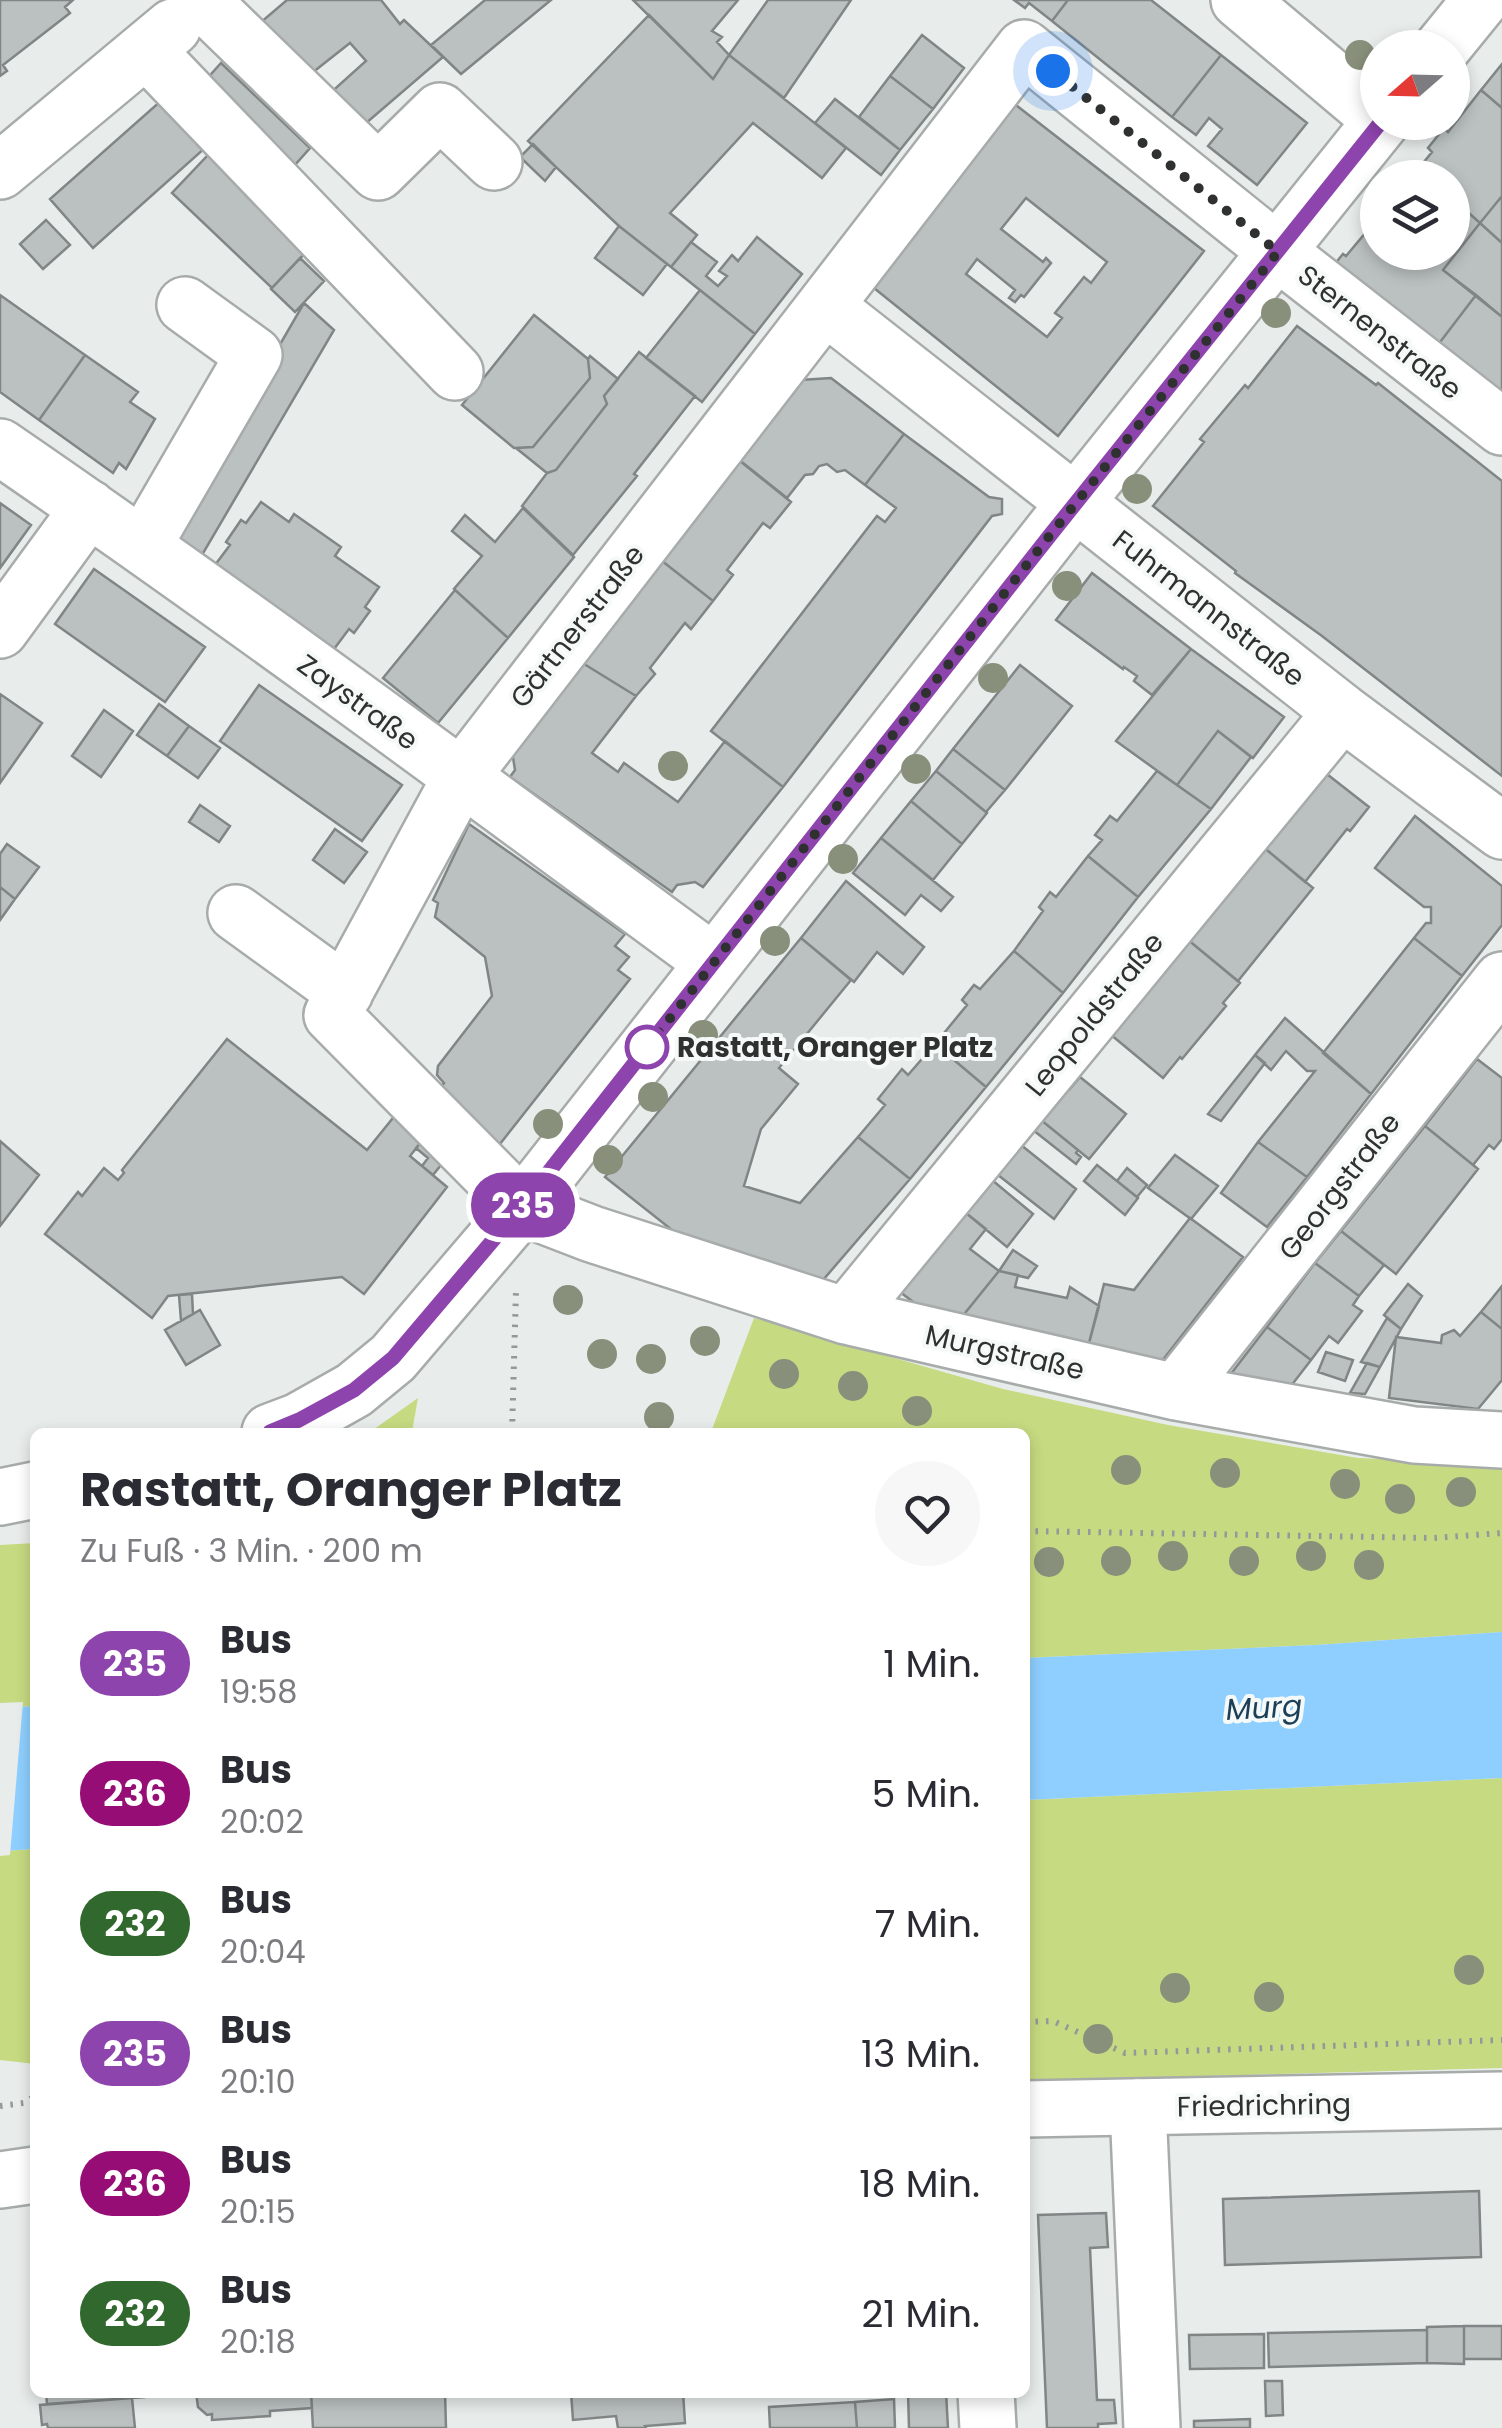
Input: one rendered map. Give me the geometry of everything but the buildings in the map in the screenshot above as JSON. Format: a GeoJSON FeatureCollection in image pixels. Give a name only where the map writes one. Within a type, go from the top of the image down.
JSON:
{"type":"FeatureCollection","features":[{"type":"Feature","properties":{"kind":"street"},"geometry":{"type":"LineString","coordinates":[[1239,0],[1360,104]]}},
{"type":"Feature","properties":{"kind":"street"},"geometry":{"type":"LineString","coordinates":[[1457,30],[1482,0]]}},
{"type":"Feature","properties":{"kind":"street"},"geometry":{"type":"LineString","coordinates":[[0,171],[205,1],[378,172],[440,111],[494,162]]}},
{"type":"Feature","properties":{"kind":"street","name":"Sternenstraße"},"geometry":{"type":"LineString","coordinates":[[1024,48],[1278,252],[1419,389],[1502,427]]}},
{"type":"Feature","properties":{"kind":"street","name":"Gärtnerstraße"},"geometry":{"type":"LineString","coordinates":[[345,992],[461,776],[1024,48]]}},
{"type":"Feature","properties":{"kind":"street"},"geometry":{"type":"LineString","coordinates":[[146,50],[455,372]]}},
{"type":"Feature","properties":{"kind":"street"},"geometry":{"type":"LineString","coordinates":[[280,1428],[354,1390],[393,1358],[522,1206],[1364,140]]}},
{"type":"Feature","properties":{"kind":"street"},"geometry":{"type":"LineString","coordinates":[[143,546],[254,354],[185,305]]}},
{"type":"Feature","properties":{"kind":"street","name":"Fuhrmannstraße"},"geometry":{"type":"LineString","coordinates":[[825,306],[1076,504],[1308,655],[1342,712],[1502,832]]}},
{"type":"Feature","properties":{"kind":"street","name":"Zaystraße"},"geometry":{"type":"LineString","coordinates":[[0,447],[143,546],[713,962]]}},
{"type":"Feature","properties":{"kind":"street"},"geometry":{"type":"LineString","coordinates":[[0,630],[89,508]]}},
{"type":"Feature","properties":{"kind":"street","name":"Leopoldstraße"},"geometry":{"type":"LineString","coordinates":[[846,1316],[1342,712]]}},
{"type":"Feature","properties":{"kind":"street"},"geometry":{"type":"LineString","coordinates":[[236,912],[345,992],[332,1015],[522,1206]]}},
{"type":"Feature","properties":{"kind":"street","name":"Georgstraße"},"geometry":{"type":"LineString","coordinates":[[1176,1392],[1502,980]]}},
{"type":"Feature","properties":{"kind":"street","name":"Murgstraße"},"geometry":{"type":"LineString","coordinates":[[522,1206],[592,1234],[846,1316],[1176,1392],[1414,1436],[1500,1438]]}},
{"type":"Feature","properties":{"kind":"street"},"geometry":{"type":"LineString","coordinates":[[0,1497],[30,1491]]}},
{"type":"Feature","properties":{"kind":"street","name":"Friedrichring"},"geometry":{"type":"LineString","coordinates":[[1030,2109],[1502,2100]]}},
{"type":"Feature","properties":{"kind":"street"},"geometry":{"type":"LineString","coordinates":[[1138,2107],[1152,2428]]}},
{"type":"Feature","properties":{"kind":"street"},"geometry":{"type":"LineString","coordinates":[[0,2180],[30,2177]]}},
{"type":"Feature","properties":{"kind":"street"},"geometry":{"type":"LineString","coordinates":[[986,2398],[988,2428]]}},
{"type":"Feature","properties":{"kind":"path"},"geometry":{"type":"LineString","coordinates":[[512,1428],[516,1279]]}},
{"type":"Feature","properties":{"kind":"path"},"geometry":{"type":"LineString","coordinates":[[1030,1531],[1433,1538],[1502,1533]]}},
{"type":"Feature","properties":{"kind":"path"},"geometry":{"type":"LineString","coordinates":[[1030,2022],[1053,2021],[1125,2052],[1502,2040]]}},
{"type":"Feature","properties":{"kind":"path"},"geometry":{"type":"LineString","coordinates":[[0,2106],[30,2099]]}},
{"type":"Feature","properties":{"kind":"green space"},"geometry":{"type":"Polygon","coordinates":[[[754,1318],[1003,1389],[1168,1425],[1358,1458],[1502,1462],[1502,1632],[1030,1658],[1030,1428],[713,1428],[754,1318]]]}},
{"type":"Feature","properties":{"kind":"green space"},"geometry":{"type":"Polygon","coordinates":[[[418,1398],[413,1428],[376,1428],[418,1398]]]}},
{"type":"Feature","properties":{"kind":"green space"},"geometry":{"type":"Polygon","coordinates":[[[30,1543],[30,1706],[0,1708],[0,1545],[30,1543]]]}},
{"type":"Feature","properties":{"kind":"green space"},"geometry":{"type":"Polygon","coordinates":[[[1502,1778],[1502,2068],[1030,2081],[1030,1800],[1502,1778]]]}},
{"type":"Feature","properties":{"kind":"green space"},"geometry":{"type":"Polygon","coordinates":[[[30,1849],[30,2063],[0,2060],[0,1851],[30,1849]]]}},
{"type":"Feature","properties":{"kind":"water","name":"Murg"},"geometry":{"type":"Polygon","coordinates":[[[1502,1632],[1502,1778],[1030,1800],[1030,1658],[1502,1632]]]}},
{"type":"Feature","properties":{"kind":"water"},"geometry":{"type":"Polygon","coordinates":[[[30,1706],[30,1849],[0,1851],[0,1708],[30,1706]]]}},
{"type":"Feature","properties":{"kind":"pier"},"geometry":{"type":"Polygon","coordinates":[[[23,1702],[10,1855],[0,1856],[0,1703],[23,1702]]]}},
{"type":"Feature","properties":{"kind":"bus line","name":"235"},"geometry":{"type":"LineString","coordinates":[[280,1428],[354,1390],[393,1358],[522,1206],[1367,140]]}},
{"type":"Feature","properties":{"kind":"place","name":"Rastatt, Oranger Platz"},"geometry":{"type":"Point","coordinates":[647,1047]}},
{"type":"Feature","properties":{"kind":"route"},"geometry":{"type":"LineString","coordinates":[[647,1047],[642,1054],[1278,252],[1053,71]]}}]}
